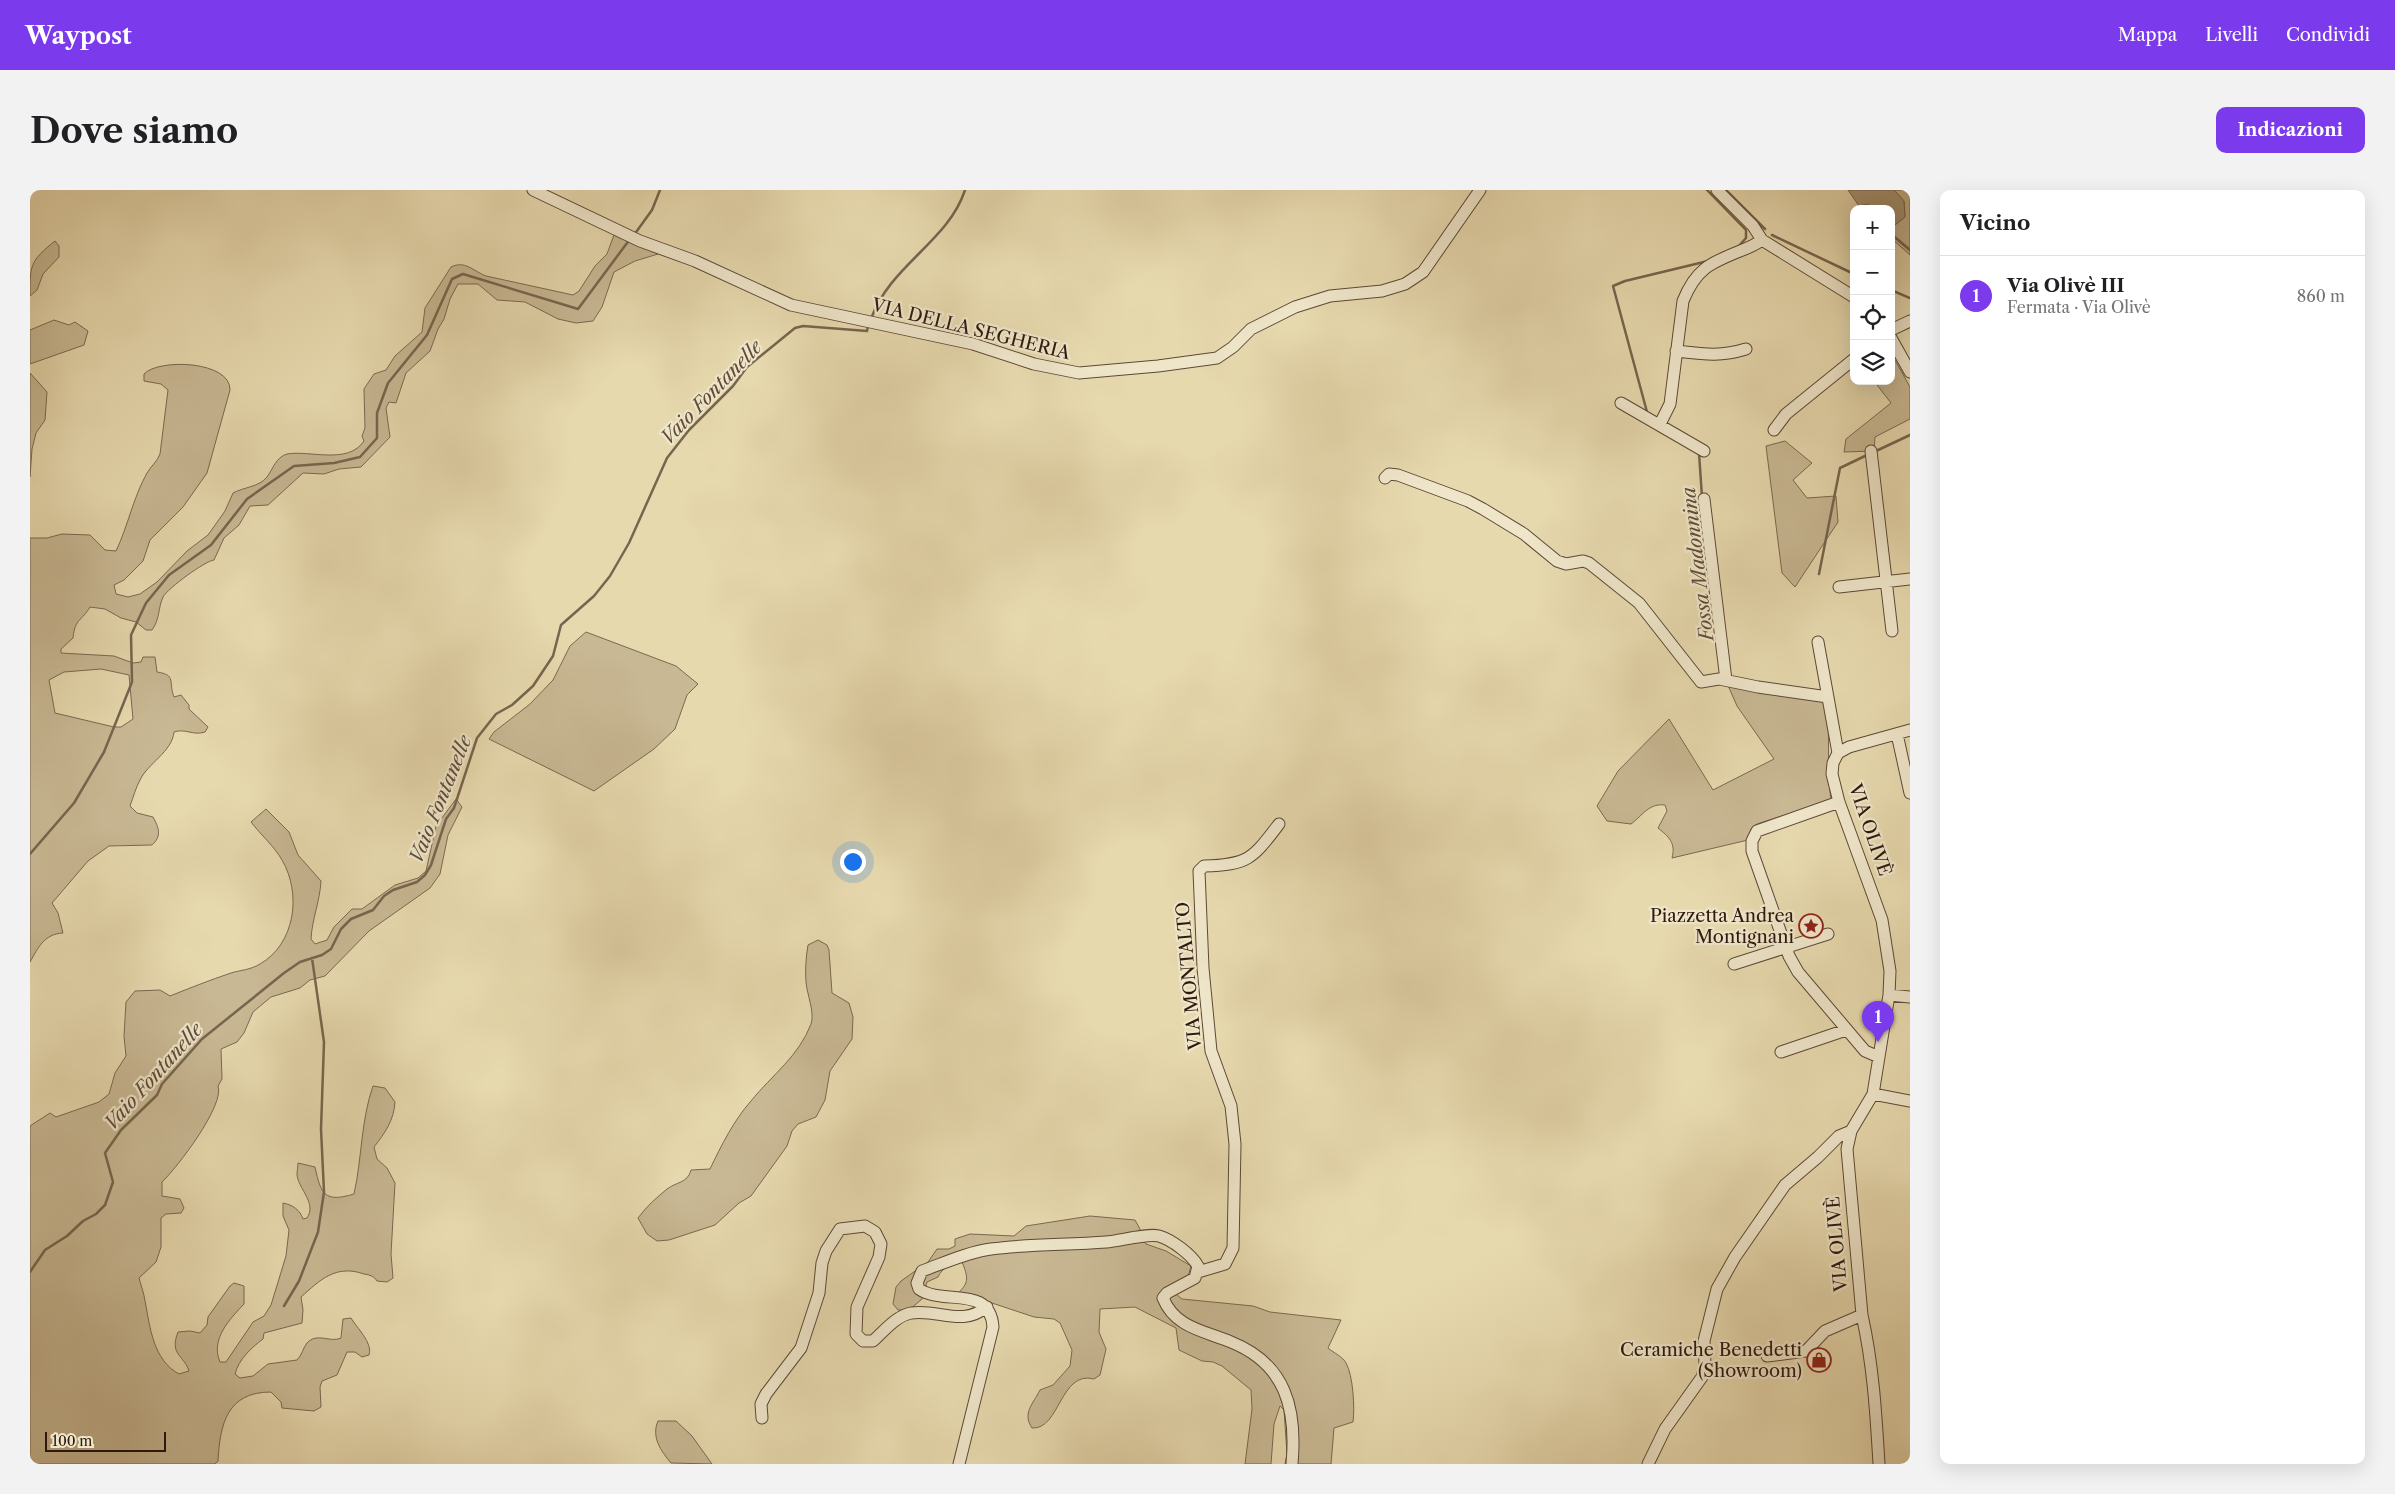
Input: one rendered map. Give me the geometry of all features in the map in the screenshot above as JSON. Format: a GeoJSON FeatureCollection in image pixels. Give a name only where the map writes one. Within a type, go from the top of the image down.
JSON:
{"type":"FeatureCollection","features":[{"type":"Feature","properties":{"kind":"street","name":"VIA DELLA SEGHERIA"},"geometry":{"type":"LineString","coordinates":[[533,190],[640,241],[695,261],[791,305],[973,344],[1034,364],[1079,373],[1158,366],[1217,358],[1233,347],[1251,329],[1294,307],[1330,296],[1382,291],[1405,284],[1423,272],[1480,190]]}},
{"type":"Feature","properties":{"kind":"street"},"geometry":{"type":"LineString","coordinates":[[1718,190],[1753,226],[1762,240],[1851,295]]}},
{"type":"Feature","properties":{"kind":"street"},"geometry":{"type":"LineString","coordinates":[[1660,424],[1670,404],[1683,301],[1689,288],[1699,273],[1713,261],[1757,244],[1762,240]]}},
{"type":"Feature","properties":{"kind":"street"},"geometry":{"type":"LineString","coordinates":[[1895,328],[1910,321]]}},
{"type":"Feature","properties":{"kind":"street"},"geometry":{"type":"LineString","coordinates":[[1892,340],[1910,372]]}},
{"type":"Feature","properties":{"kind":"street"},"geometry":{"type":"LineString","coordinates":[[1676,350],[1715,356],[1728,355],[1746,349]]}},
{"type":"Feature","properties":{"kind":"street"},"geometry":{"type":"LineString","coordinates":[[1774,430],[1786,414],[1850,362]]}},
{"type":"Feature","properties":{"kind":"street"},"geometry":{"type":"LineString","coordinates":[[1621,403],[1704,451]]}},
{"type":"Feature","properties":{"kind":"street"},"geometry":{"type":"LineString","coordinates":[[1871,451],[1892,632]]}},
{"type":"Feature","properties":{"kind":"street"},"geometry":{"type":"LineString","coordinates":[[1385,478],[1389,474],[1398,475],[1468,501],[1524,534],[1557,561],[1566,564],[1583,561],[1589,563],[1639,603],[1702,682],[1726,680],[1758,687],[1828,696]]}},
{"type":"Feature","properties":{"kind":"street"},"geometry":{"type":"LineString","coordinates":[[1704,499],[1726,680]]}},
{"type":"Feature","properties":{"kind":"street"},"geometry":{"type":"LineString","coordinates":[[1839,587],[1910,579]]}},
{"type":"Feature","properties":{"kind":"street"},"geometry":{"type":"LineString","coordinates":[[1818,642],[1838,753],[1849,747],[1910,730]]}},
{"type":"Feature","properties":{"kind":"street"},"geometry":{"type":"LineString","coordinates":[[1897,734],[1910,792]]}},
{"type":"Feature","properties":{"kind":"street","name":"VIA OLIVÈ"},"geometry":{"type":"LineString","coordinates":[[1838,753],[1832,774],[1839,802],[1882,920],[1890,971],[1889,996],[1873,1094],[1851,1131],[1847,1149],[1862,1314],[1868,1340],[1876,1398],[1879,1464]]}},
{"type":"Feature","properties":{"kind":"street"},"geometry":{"type":"LineString","coordinates":[[1839,802],[1757,831],[1752,841],[1752,851],[1784,947],[1798,972],[1865,1051],[1879,1057]]}},
{"type":"Feature","properties":{"kind":"street","name":"VIA MONTALTO"},"geometry":{"type":"LineString","coordinates":[[1279,824],[1259,851],[1244,862],[1225,866],[1204,866],[1199,871],[1203,968],[1211,1051],[1231,1106],[1236,1179],[1233,1248],[1225,1264],[1198,1272],[1194,1278],[1167,1293],[1163,1298],[1167,1309],[1180,1321],[1198,1332],[1231,1342],[1257,1356],[1270,1366],[1282,1382],[1288,1401],[1294,1447],[1292,1464]]}},
{"type":"Feature","properties":{"kind":"street"},"geometry":{"type":"LineString","coordinates":[[1734,964],[1828,934]]}},
{"type":"Feature","properties":{"kind":"street"},"geometry":{"type":"LineString","coordinates":[[1889,996],[1910,997]]}},
{"type":"Feature","properties":{"kind":"street"},"geometry":{"type":"LineString","coordinates":[[1781,1052],[1846,1030]]}},
{"type":"Feature","properties":{"kind":"street"},"geometry":{"type":"LineString","coordinates":[[1873,1094],[1910,1101]]}},
{"type":"Feature","properties":{"kind":"street"},"geometry":{"type":"LineString","coordinates":[[1648,1464],[1665,1429],[1702,1377],[1705,1365],[1704,1341],[1717,1289],[1735,1257],[1785,1184],[1818,1157],[1839,1136],[1851,1131]]}},
{"type":"Feature","properties":{"kind":"street"},"geometry":{"type":"LineString","coordinates":[[762,1418],[762,1404],[766,1394],[801,1348],[819,1293],[822,1263],[826,1251],[840,1230],[865,1226],[875,1232],[881,1244],[879,1257],[857,1307],[856,1334],[863,1340],[873,1341],[894,1321],[910,1313],[964,1318],[976,1316],[987,1308]]}},
{"type":"Feature","properties":{"kind":"street"},"geometry":{"type":"LineString","coordinates":[[960,1464],[993,1327],[992,1315],[987,1308],[978,1302],[965,1298],[926,1294],[919,1289],[917,1283],[922,1271],[989,1249],[1054,1243],[1104,1243],[1149,1235],[1159,1236],[1193,1259],[1198,1266],[1198,1272]]}},
{"type":"Feature","properties":{"kind":"street","name":"VIA OLIVÈ"},"geometry":{"type":"LineString","coordinates":[[1767,1356],[1806,1351],[1824,1331],[1862,1314]]}},
{"type":"Feature","properties":{"kind":"shaded area"},"geometry":{"type":"Polygon","coordinates":[[[1848,190],[1894,190],[1904,201],[1905,217],[1895,225],[1895,205],[1858,205],[1848,190]]]}},
{"type":"Feature","properties":{"kind":"shaded area"},"geometry":{"type":"Polygon","coordinates":[[[1894,190],[1910,190],[1910,255],[1895,242],[1895,225],[1905,217],[1904,201],[1894,190]]]}},
{"type":"Feature","properties":{"kind":"shaded area"},"geometry":{"type":"Polygon","coordinates":[[[614,235],[658,254],[635,261],[614,272],[602,307],[593,321],[576,323],[558,319],[525,302],[497,300],[478,284],[458,284],[450,299],[444,319],[430,351],[406,373],[396,403],[389,402],[386,408],[390,437],[361,467],[339,469],[324,474],[303,473],[268,505],[250,506],[239,525],[224,538],[214,560],[195,570],[166,593],[152,630],[146,630],[136,622],[121,618],[105,609],[90,607],[77,623],[73,638],[61,649],[61,653],[114,656],[133,663],[141,662],[143,657],[155,657],[157,672],[170,677],[174,697],[181,695],[189,705],[189,709],[208,727],[205,732],[201,733],[174,732],[169,746],[148,768],[139,783],[130,806],[137,813],[153,817],[158,832],[155,842],[152,845],[109,846],[88,861],[52,903],[58,913],[63,933],[46,939],[30,962],[30,538],[47,538],[62,534],[90,535],[105,550],[116,551],[142,483],[160,454],[168,390],[161,384],[144,381],[144,374],[152,369],[164,366],[178,364],[193,365],[219,373],[227,380],[230,390],[207,473],[183,507],[150,540],[143,561],[124,580],[114,585],[116,594],[128,597],[140,594],[157,582],[187,551],[208,535],[225,511],[233,493],[256,485],[264,480],[277,460],[283,456],[296,453],[339,455],[357,448],[364,441],[362,436],[365,428],[364,389],[374,374],[386,370],[395,356],[422,332],[425,308],[451,267],[465,265],[486,276],[573,295],[579,291],[595,266],[607,254],[614,235]],[[101,669],[64,672],[49,680],[55,713],[121,727],[133,719],[129,675],[101,669]]]}},
{"type":"Feature","properties":{"kind":"shaded area"},"geometry":{"type":"Polygon","coordinates":[[[55,241],[59,246],[59,257],[43,274],[37,290],[30,296],[30,277],[33,264],[55,241]]]}},
{"type":"Feature","properties":{"kind":"shaded area"},"geometry":{"type":"Polygon","coordinates":[[[54,320],[69,325],[75,322],[88,331],[84,345],[30,364],[30,330],[54,320]]]}},
{"type":"Feature","properties":{"kind":"shaded area"},"geometry":{"type":"Polygon","coordinates":[[[1895,360],[1910,387],[1910,419],[1875,437],[1874,451],[1844,452],[1846,439],[1891,403],[1877,385],[1895,385],[1895,360]]]}},
{"type":"Feature","properties":{"kind":"shaded area"},"geometry":{"type":"Polygon","coordinates":[[[30,373],[47,392],[45,420],[36,433],[32,449],[30,477],[30,373]]]}},
{"type":"Feature","properties":{"kind":"shaded area"},"geometry":{"type":"Polygon","coordinates":[[[1785,441],[1812,463],[1793,480],[1807,498],[1836,496],[1838,522],[1795,587],[1782,573],[1766,446],[1785,441]]]}},
{"type":"Feature","properties":{"kind":"shaded area"},"geometry":{"type":"Polygon","coordinates":[[[586,632],[676,666],[698,684],[687,695],[675,729],[654,749],[594,791],[489,739],[494,732],[530,704],[553,680],[570,646],[586,632]]]}},
{"type":"Feature","properties":{"kind":"shaded area"},"geometry":{"type":"Polygon","coordinates":[[[1727,683],[1826,698],[1831,800],[1757,824],[1751,829],[1748,840],[1672,858],[1673,848],[1671,841],[1658,828],[1667,811],[1665,805],[1655,806],[1646,810],[1631,824],[1607,821],[1597,806],[1618,771],[1669,719],[1713,790],[1774,759],[1737,706],[1727,683]]]}},
{"type":"Feature","properties":{"kind":"shaded area"},"geometry":{"type":"Polygon","coordinates":[[[456,799],[462,807],[448,835],[440,874],[430,888],[369,931],[325,976],[310,980],[300,988],[271,997],[253,1012],[244,1033],[237,1042],[221,1049],[222,1079],[218,1086],[218,1095],[214,1107],[198,1136],[178,1164],[162,1182],[162,1196],[180,1199],[184,1208],[181,1213],[166,1214],[161,1218],[161,1247],[156,1262],[139,1278],[158,1352],[170,1368],[179,1374],[189,1371],[176,1350],[178,1332],[190,1331],[200,1333],[207,1325],[208,1317],[230,1286],[234,1283],[244,1286],[244,1304],[223,1330],[218,1345],[220,1362],[226,1362],[253,1322],[264,1316],[271,1305],[286,1256],[289,1230],[283,1216],[283,1203],[296,1208],[303,1219],[307,1218],[310,1212],[309,1202],[298,1181],[298,1163],[315,1167],[322,1190],[330,1197],[344,1197],[354,1194],[369,1099],[373,1086],[385,1088],[395,1102],[393,1115],[382,1137],[374,1147],[377,1159],[387,1168],[395,1183],[391,1254],[393,1278],[387,1282],[377,1281],[370,1275],[354,1271],[337,1272],[329,1275],[301,1297],[302,1323],[264,1333],[263,1339],[242,1359],[235,1374],[240,1378],[253,1376],[268,1364],[297,1360],[307,1343],[315,1338],[341,1338],[343,1319],[351,1318],[367,1341],[370,1350],[369,1355],[362,1357],[355,1352],[347,1352],[337,1375],[322,1381],[320,1387],[321,1407],[314,1411],[282,1408],[281,1402],[271,1392],[256,1393],[235,1404],[224,1423],[218,1461],[215,1464],[30,1464],[30,1126],[50,1113],[56,1117],[99,1102],[109,1094],[115,1073],[126,1056],[124,1036],[126,1002],[135,991],[160,990],[170,996],[256,966],[272,955],[281,944],[288,931],[292,917],[292,888],[282,860],[251,822],[266,809],[289,832],[298,855],[321,881],[311,939],[315,944],[327,940],[334,927],[352,909],[362,909],[395,885],[418,878],[426,871],[436,826],[456,799]]]}},
{"type":"Feature","properties":{"kind":"shaded area"},"geometry":{"type":"Polygon","coordinates":[[[818,940],[827,945],[829,950],[832,993],[849,1003],[853,1017],[852,1039],[830,1071],[825,1100],[816,1117],[798,1124],[792,1131],[787,1146],[751,1196],[739,1203],[715,1225],[669,1240],[657,1241],[647,1234],[638,1218],[667,1189],[687,1177],[691,1170],[710,1169],[723,1142],[739,1116],[792,1056],[806,1035],[812,1019],[806,982],[808,945],[818,940]]]}},
{"type":"Feature","properties":{"kind":"shaded area"},"geometry":{"type":"Polygon","coordinates":[[[1090,1216],[1135,1220],[1140,1229],[1140,1236],[1146,1244],[1166,1251],[1191,1266],[1187,1281],[1170,1289],[1182,1299],[1253,1306],[1270,1312],[1341,1320],[1328,1348],[1343,1359],[1348,1368],[1354,1400],[1354,1416],[1353,1422],[1334,1428],[1331,1464],[1285,1464],[1287,1454],[1284,1410],[1280,1406],[1274,1424],[1271,1464],[1245,1464],[1252,1409],[1251,1390],[1222,1366],[1213,1362],[1202,1361],[1179,1350],[1176,1328],[1135,1307],[1100,1309],[1099,1332],[1106,1349],[1100,1375],[1094,1379],[1083,1379],[1074,1383],[1049,1420],[1041,1426],[1032,1428],[1029,1423],[1028,1413],[1040,1390],[1053,1385],[1070,1366],[1072,1350],[1060,1323],[1054,1319],[1034,1317],[983,1300],[952,1298],[961,1290],[966,1282],[967,1278],[962,1262],[948,1267],[938,1277],[927,1282],[922,1299],[909,1310],[898,1310],[893,1304],[896,1287],[901,1281],[928,1262],[937,1249],[949,1249],[955,1246],[955,1239],[970,1234],[1014,1236],[1026,1226],[1090,1216]]]}},
{"type":"Feature","properties":{"kind":"shaded area"},"geometry":{"type":"Polygon","coordinates":[[[658,1421],[676,1421],[692,1436],[712,1464],[671,1463],[656,1438],[658,1421]]]}},
{"type":"Feature","properties":{"kind":"waterway"},"geometry":{"type":"LineString","coordinates":[[634,235],[652,210],[660,190]]}},
{"type":"Feature","properties":{"kind":"waterway","name":"Vaio Fontanelle"},"geometry":{"type":"LineString","coordinates":[[871,319],[891,283],[946,224],[957,208],[965,190]]}},
{"type":"Feature","properties":{"kind":"waterway","name":"Fossa Madonnina"},"geometry":{"type":"LineString","coordinates":[[1707,190],[1746,230],[1746,238],[1738,247]]}},
{"type":"Feature","properties":{"kind":"waterway"},"geometry":{"type":"LineString","coordinates":[[1726,190],[1765,229]]}},
{"type":"Feature","properties":{"kind":"waterway"},"geometry":{"type":"LineString","coordinates":[[1772,235],[1850,272]]}},
{"type":"Feature","properties":{"kind":"waterway"},"geometry":{"type":"LineString","coordinates":[[1895,237],[1910,250]]}},
{"type":"Feature","properties":{"kind":"waterway"},"geometry":{"type":"LineString","coordinates":[[30,854],[74,803],[104,752],[132,682],[131,635],[146,603],[169,575],[211,545],[247,499],[294,466],[334,463],[360,457],[377,438],[377,413],[388,383],[427,335],[452,279],[463,274],[578,309],[630,239]]}},
{"type":"Feature","properties":{"kind":"waterway","name":"Fossa Madonnina"},"geometry":{"type":"LineString","coordinates":[[1647,412],[1613,286],[1625,281],[1708,261]]}},
{"type":"Feature","properties":{"kind":"waterway"},"geometry":{"type":"LineString","coordinates":[[1895,292],[1910,298]]}},
{"type":"Feature","properties":{"kind":"waterway","name":"Vaio Fontanelle"},"geometry":{"type":"LineString","coordinates":[[30,1272],[45,1250],[67,1236],[83,1221],[96,1214],[105,1205],[113,1182],[105,1153],[121,1130],[157,1095],[162,1084],[202,1039],[284,973],[300,962],[322,955],[331,949],[341,929],[351,919],[373,910],[384,896],[393,890],[417,882],[425,875],[431,865],[446,819],[454,808],[477,738],[496,714],[512,705],[533,686],[553,656],[561,625],[594,596],[610,576],[629,543],[667,458],[689,430],[733,386],[747,367],[795,328],[803,326],[867,331],[868,326]]}},
{"type":"Feature","properties":{"kind":"waterway"},"geometry":{"type":"LineString","coordinates":[[1876,451],[1910,435]]}},
{"type":"Feature","properties":{"kind":"waterway","name":"Fossa Madonnina"},"geometry":{"type":"LineString","coordinates":[[1699,453],[1702,497]]}},
{"type":"Feature","properties":{"kind":"waterway"},"geometry":{"type":"LineString","coordinates":[[1819,574],[1840,468],[1865,456]]}},
{"type":"Feature","properties":{"kind":"waterway"},"geometry":{"type":"LineString","coordinates":[[284,1306],[299,1281],[318,1232],[324,1192],[321,1129],[324,1042],[312,958]]}},
{"type":"Feature","properties":{"kind":"place","name":"Piazzetta Andrea Montignani"},"geometry":{"type":"Point","coordinates":[1811,926]}},
{"type":"Feature","properties":{"kind":"place","name":"Via Olivè III"},"geometry":{"type":"Point","coordinates":[1878,1042]}},
{"type":"Feature","properties":{"kind":"place","name":"Ceramiche Benedetti (Showroom)"},"geometry":{"type":"Point","coordinates":[1819,1360]}}]}
